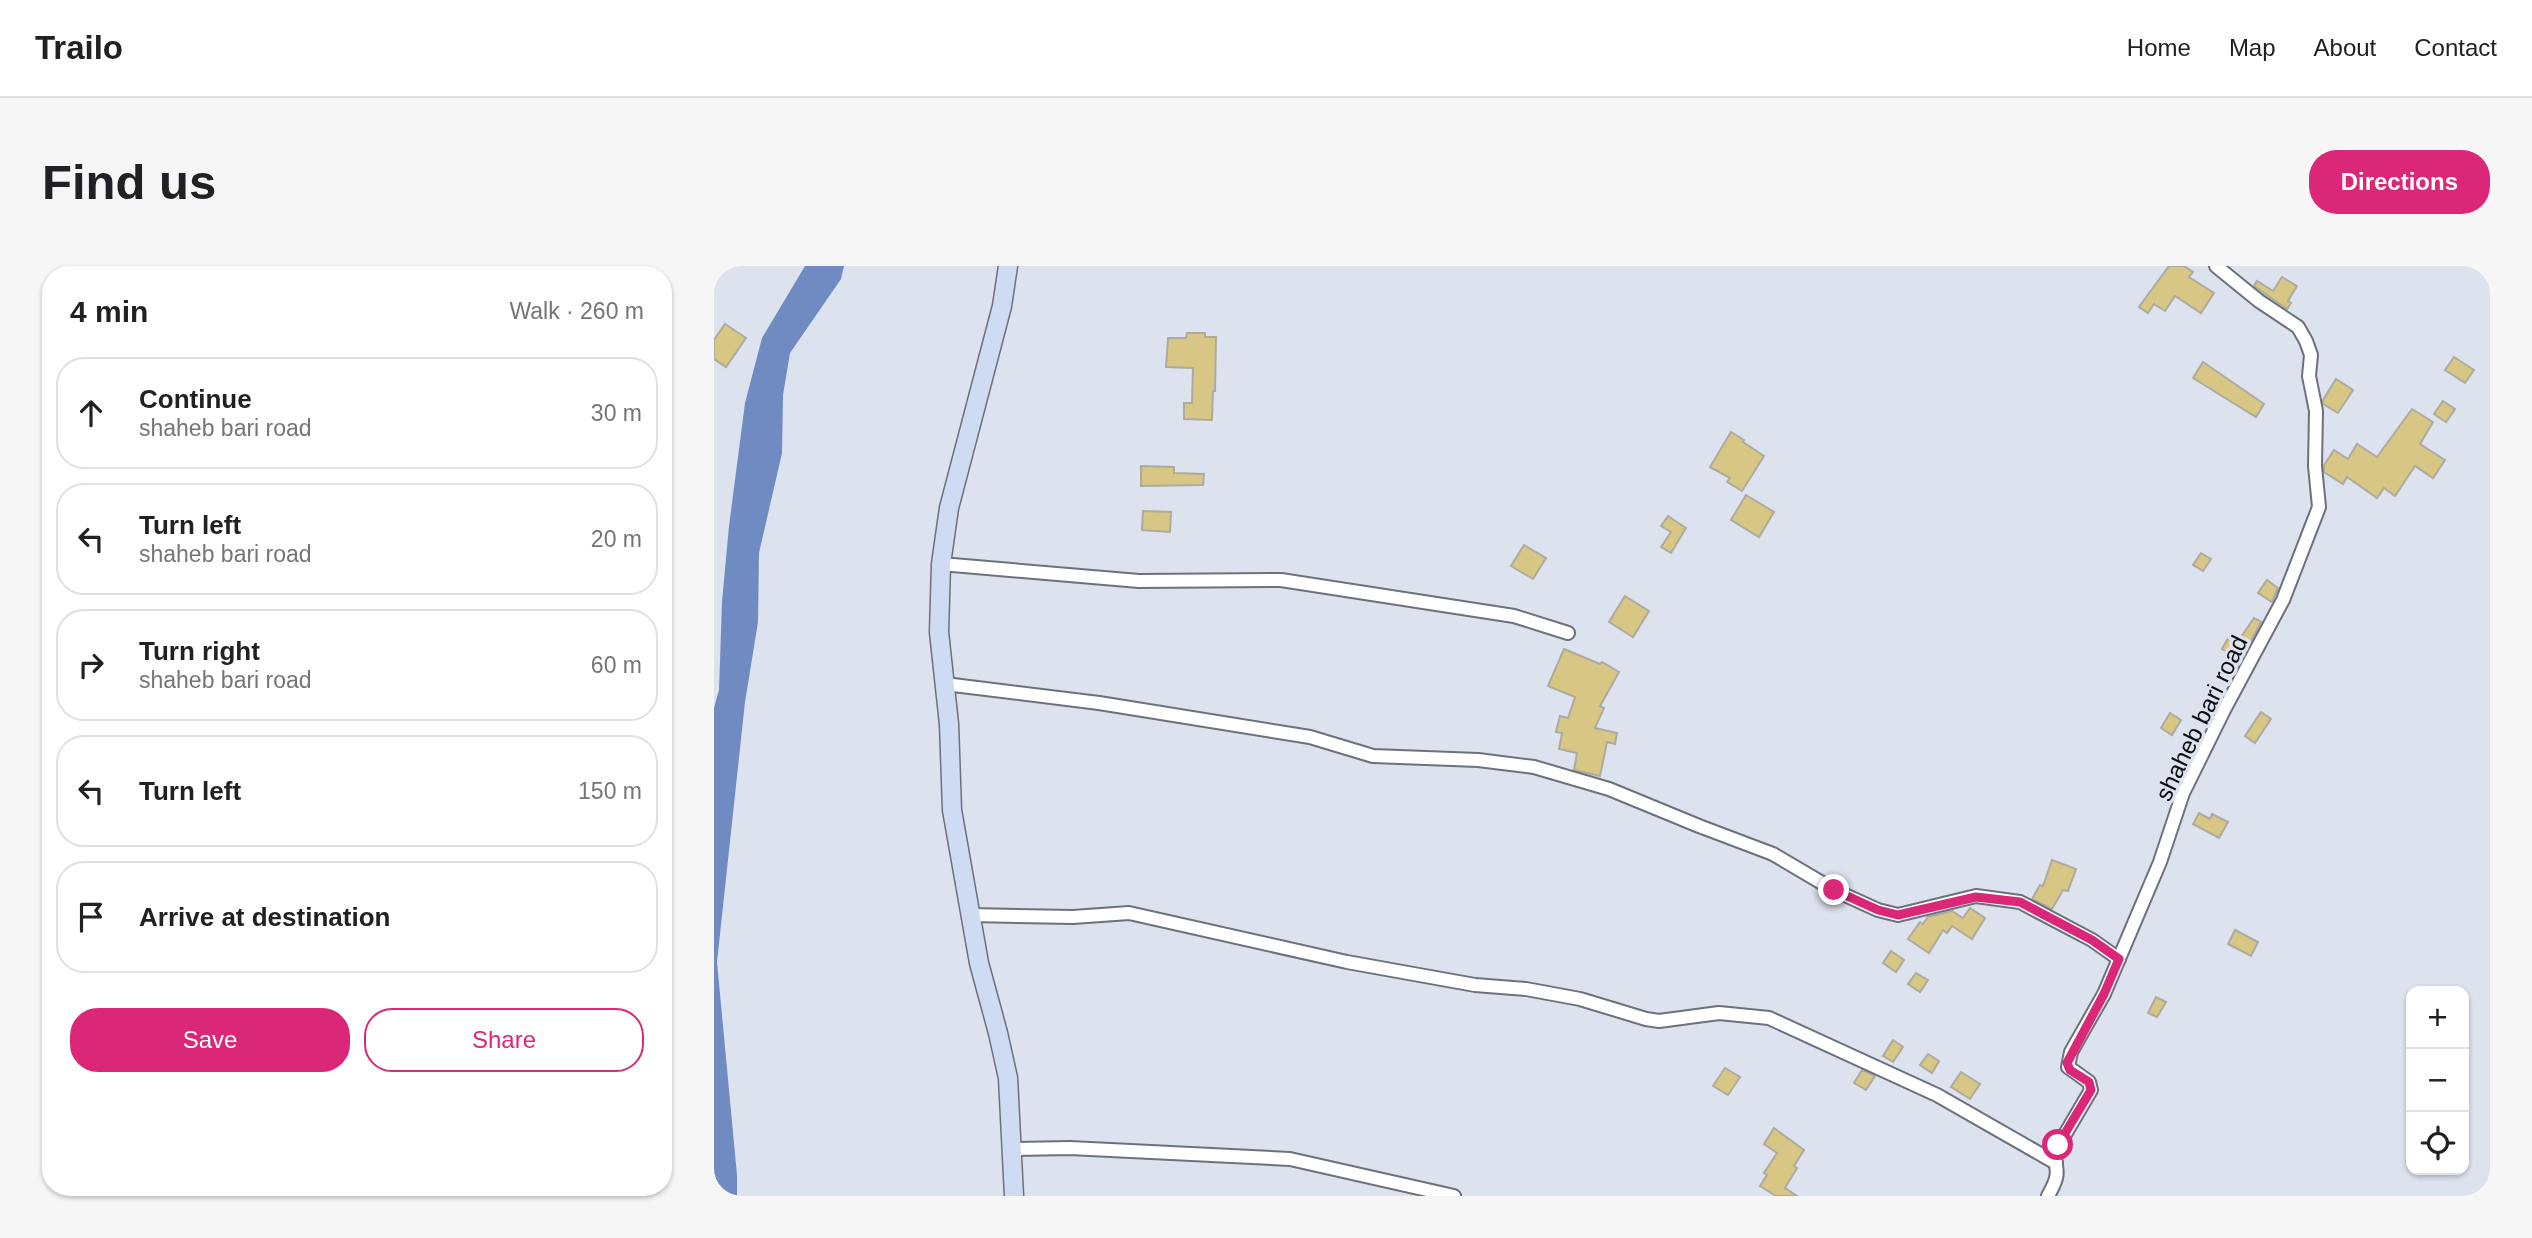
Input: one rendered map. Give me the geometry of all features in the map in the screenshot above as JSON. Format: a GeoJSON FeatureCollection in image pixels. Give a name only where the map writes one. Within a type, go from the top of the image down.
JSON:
{"type":"FeatureCollection","features":[{"type":"Feature","properties":{"kind":"street"},"geometry":{"type":"LineString","coordinates":[[1008,266],[999,320],[949,508],[941,564],[939,632],[949,724],[952,810],[979,963],[1008,1078],[1014,1196]]}},
{"type":"Feature","properties":{"kind":"street","name":"shaheb bari road"},"geometry":{"type":"LineString","coordinates":[[2048,1196],[2058,1178],[2054,1153],[2091,1090],[2089,1082],[2070,1070],[2067,1063],[2104,994],[2160,862],[2183,793],[2283,600],[2319,508],[2315,466],[2316,411],[2309,376],[2311,355],[2306,341],[2298,327],[2259,302],[2216,266]]}},
{"type":"Feature","properties":{"kind":"street"},"geometry":{"type":"LineString","coordinates":[[941,564],[1139,581],[1282,580],[1514,616],[1568,633]]}},
{"type":"Feature","properties":{"kind":"street"},"geometry":{"type":"LineString","coordinates":[[944,684],[1099,703],[1310,737],[1373,756],[1478,760],[1534,768],[1609,789],[1699,827],[1773,854],[1834,890],[1878,910],[1898,915],[1976,897],[2020,902],[2092,940],[2119,959]]}},
{"type":"Feature","properties":{"kind":"street"},"geometry":{"type":"LineString","coordinates":[[970,915],[1073,917],[1129,913],[1347,962],[1475,985],[1526,989],[1580,999],[1646,1019],[1659,1021],[1719,1013],[1769,1017],[1937,1095],[2056,1163]]}},
{"type":"Feature","properties":{"kind":"street"},"geometry":{"type":"LineString","coordinates":[[1010,1149],[1070,1147],[1290,1159],[1454,1196]]}},
{"type":"Feature","properties":{"kind":"water"},"geometry":{"type":"Polygon","coordinates":[[[805,266],[844,266],[841,279],[790,353],[783,395],[782,453],[759,553],[758,622],[745,702],[717,962],[737,1196],[714,1196],[714,708],[719,690],[722,602],[729,526],[745,403],[762,338],[805,266]]]}},
{"type":"Feature","properties":{"kind":"building"},"geometry":{"type":"Polygon","coordinates":[[[2169,266],[2184,266],[2193,272],[2189,277],[2214,293],[2201,313],[2175,296],[2165,311],[2154,304],[2148,313],[2139,307],[2169,266]]]}},
{"type":"Feature","properties":{"kind":"building"},"geometry":{"type":"Polygon","coordinates":[[[2282,277],[2297,286],[2288,301],[2291,303],[2287,309],[2254,286],[2257,281],[2273,291],[2282,277]]]}},
{"type":"Feature","properties":{"kind":"building"},"geometry":{"type":"Polygon","coordinates":[[[725,324],[746,338],[726,367],[714,359],[714,340],[725,324]]]}},
{"type":"Feature","properties":{"kind":"building"},"geometry":{"type":"Polygon","coordinates":[[[1187,333],[1205,333],[1205,337],[1216,337],[1212,420],[1184,419],[1184,403],[1192,403],[1193,368],[1166,367],[1168,338],[1186,338],[1187,333]]]}},
{"type":"Feature","properties":{"kind":"building"},"geometry":{"type":"Polygon","coordinates":[[[2454,357],[2474,370],[2465,383],[2445,370],[2454,357]]]}},
{"type":"Feature","properties":{"kind":"building"},"geometry":{"type":"Polygon","coordinates":[[[2203,362],[2264,404],[2256,417],[2193,378],[2203,362]]]}},
{"type":"Feature","properties":{"kind":"building"},"geometry":{"type":"Polygon","coordinates":[[[2336,379],[2353,390],[2338,413],[2323,404],[2336,379]]]}},
{"type":"Feature","properties":{"kind":"building"},"geometry":{"type":"Polygon","coordinates":[[[2443,401],[2455,409],[2446,422],[2434,414],[2443,401]]]}},
{"type":"Feature","properties":{"kind":"building"},"geometry":{"type":"Polygon","coordinates":[[[2412,409],[2433,422],[2420,444],[2445,460],[2433,478],[2415,466],[2395,496],[2384,488],[2377,498],[2347,477],[2343,484],[2324,472],[2324,465],[2334,450],[2348,459],[2357,444],[2377,457],[2412,409]]]}},
{"type":"Feature","properties":{"kind":"building"},"geometry":{"type":"Polygon","coordinates":[[[1731,432],[1764,456],[1742,491],[1727,482],[1730,478],[1710,467],[1731,432]]]}},
{"type":"Feature","properties":{"kind":"building"},"geometry":{"type":"Polygon","coordinates":[[[1141,466],[1174,467],[1174,473],[1204,474],[1203,485],[1141,486],[1141,466]]]}},
{"type":"Feature","properties":{"kind":"building"},"geometry":{"type":"Polygon","coordinates":[[[1746,495],[1774,512],[1759,537],[1731,520],[1746,495]]]}},
{"type":"Feature","properties":{"kind":"building"},"geometry":{"type":"Polygon","coordinates":[[[1143,511],[1171,512],[1170,532],[1142,530],[1143,511]]]}},
{"type":"Feature","properties":{"kind":"building"},"geometry":{"type":"Polygon","coordinates":[[[1668,516],[1686,528],[1671,553],[1661,547],[1671,532],[1661,526],[1668,516]]]}},
{"type":"Feature","properties":{"kind":"building"},"geometry":{"type":"Polygon","coordinates":[[[1524,545],[1546,558],[1533,579],[1511,566],[1524,545]]]}},
{"type":"Feature","properties":{"kind":"building"},"geometry":{"type":"Polygon","coordinates":[[[2201,553],[2211,559],[2203,571],[2193,565],[2201,553]]]}},
{"type":"Feature","properties":{"kind":"building"},"geometry":{"type":"Polygon","coordinates":[[[2267,580],[2278,588],[2272,602],[2258,593],[2267,580]]]}},
{"type":"Feature","properties":{"kind":"building"},"geometry":{"type":"Polygon","coordinates":[[[1625,596],[1649,611],[1633,637],[1609,622],[1625,596]]]}},
{"type":"Feature","properties":{"kind":"building"},"geometry":{"type":"Polygon","coordinates":[[[2254,618],[2261,622],[2250,643],[2241,637],[2254,618]]]}},
{"type":"Feature","properties":{"kind":"building"},"geometry":{"type":"Polygon","coordinates":[[[2230,635],[2247,646],[2238,659],[2222,649],[2230,635]]]}},
{"type":"Feature","properties":{"kind":"building"},"geometry":{"type":"Polygon","coordinates":[[[1564,649],[1600,664],[1602,662],[1619,672],[1600,706],[1604,708],[1595,728],[1617,733],[1615,744],[1607,742],[1600,776],[1574,770],[1577,753],[1559,749],[1562,733],[1556,732],[1560,716],[1568,718],[1575,697],[1548,686],[1564,649]]]}},
{"type":"Feature","properties":{"kind":"building"},"geometry":{"type":"Polygon","coordinates":[[[2261,712],[2271,719],[2255,743],[2245,736],[2261,712]]]}},
{"type":"Feature","properties":{"kind":"building"},"geometry":{"type":"Polygon","coordinates":[[[2170,713],[2181,720],[2172,735],[2161,728],[2170,713]]]}},
{"type":"Feature","properties":{"kind":"building"},"geometry":{"type":"Polygon","coordinates":[[[2199,813],[2210,819],[2212,814],[2228,822],[2219,838],[2193,824],[2199,813]]]}},
{"type":"Feature","properties":{"kind":"building"},"geometry":{"type":"Polygon","coordinates":[[[2052,860],[2076,869],[2068,891],[2063,890],[2052,909],[2032,899],[2040,885],[2043,886],[2052,860]]]}},
{"type":"Feature","properties":{"kind":"building"},"geometry":{"type":"Polygon","coordinates":[[[1970,908],[1985,918],[1972,939],[1952,926],[1947,933],[1943,930],[1929,953],[1908,939],[1920,922],[1923,924],[1928,917],[1952,911],[1963,918],[1970,908]]]}},
{"type":"Feature","properties":{"kind":"building"},"geometry":{"type":"Polygon","coordinates":[[[2235,930],[2258,942],[2251,956],[2228,944],[2235,930]]]}},
{"type":"Feature","properties":{"kind":"building"},"geometry":{"type":"Polygon","coordinates":[[[1891,951],[1904,960],[1896,972],[1883,963],[1891,951]]]}},
{"type":"Feature","properties":{"kind":"building"},"geometry":{"type":"Polygon","coordinates":[[[1916,973],[1928,980],[1920,992],[1908,984],[1916,973]]]}},
{"type":"Feature","properties":{"kind":"building"},"geometry":{"type":"Polygon","coordinates":[[[2156,997],[2166,1002],[2157,1017],[2148,1013],[2156,997]]]}},
{"type":"Feature","properties":{"kind":"building"},"geometry":{"type":"Polygon","coordinates":[[[1893,1040],[1903,1047],[1893,1062],[1883,1056],[1893,1040]]]}},
{"type":"Feature","properties":{"kind":"building"},"geometry":{"type":"Polygon","coordinates":[[[1928,1054],[1939,1061],[1932,1073],[1920,1065],[1928,1054]]]}},
{"type":"Feature","properties":{"kind":"building"},"geometry":{"type":"Polygon","coordinates":[[[1725,1068],[1740,1077],[1728,1095],[1713,1086],[1725,1068]]]}},
{"type":"Feature","properties":{"kind":"building"},"geometry":{"type":"Polygon","coordinates":[[[1862,1070],[1875,1076],[1866,1090],[1854,1083],[1862,1070]]]}},
{"type":"Feature","properties":{"kind":"building"},"geometry":{"type":"Polygon","coordinates":[[[1961,1072],[1980,1084],[1970,1099],[1951,1087],[1961,1072]]]}},
{"type":"Feature","properties":{"kind":"building"},"geometry":{"type":"Polygon","coordinates":[[[1774,1128],[1804,1150],[1785,1188],[1797,1196],[1776,1196],[1760,1186],[1767,1175],[1764,1173],[1777,1153],[1764,1144],[1774,1128]]]}},
{"type":"Feature","properties":{"kind":"route"},"geometry":{"type":"LineString","coordinates":[[1834,890],[1878,910],[1898,915],[1976,897],[2020,902],[2092,940],[2119,959],[2104,994],[2067,1063],[2070,1070],[2089,1082],[2091,1090],[2058,1145]]}}]}
